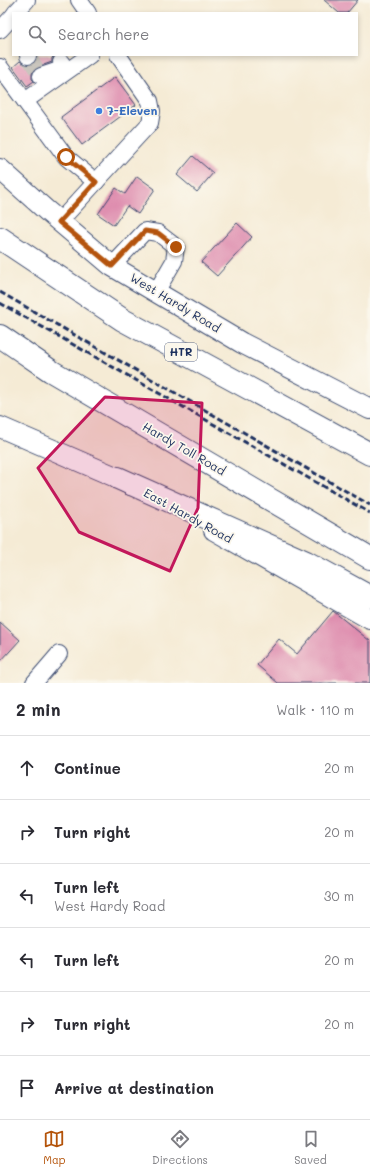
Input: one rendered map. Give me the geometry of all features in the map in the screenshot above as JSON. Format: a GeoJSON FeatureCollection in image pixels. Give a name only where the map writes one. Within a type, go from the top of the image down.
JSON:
{"type":"FeatureCollection","features":[{"type":"Feature","properties":{"kind":"highway","name":"HTR"},"geometry":{"type":"LineString","coordinates":[[0,238],[123,320],[370,454]]}},
{"type":"Feature","properties":{"kind":"highway","name":"Hardy Toll Road"},"geometry":{"type":"LineString","coordinates":[[0,336],[51,371],[370,558]]}},
{"type":"Feature","properties":{"kind":"highway"},"geometry":{"type":"LineString","coordinates":[[118,478],[306,562],[370,597]]}},
{"type":"Feature","properties":{"kind":"main road","name":"West Hardy Road"},"geometry":{"type":"LineString","coordinates":[[0,170],[112,266],[242,343],[370,409]]}},
{"type":"Feature","properties":{"kind":"main road","name":"East Hardy Road"},"geometry":{"type":"LineString","coordinates":[[0,427],[118,478],[370,618]]}},
{"type":"Feature","properties":{"kind":"street"},"geometry":{"type":"LineString","coordinates":[[0,30],[12,17]]}},
{"type":"Feature","properties":{"kind":"street"},"geometry":{"type":"LineString","coordinates":[[42,76],[87,56]]}},
{"type":"Feature","properties":{"kind":"street"},"geometry":{"type":"LineString","coordinates":[[59,222],[150,123],[152,111],[150,101],[119,56]]}},
{"type":"Feature","properties":{"kind":"street"},"geometry":{"type":"LineString","coordinates":[[25,102],[67,64]]}},
{"type":"Feature","properties":{"kind":"street"},"geometry":{"type":"LineString","coordinates":[[0,66],[66,157],[96,182]]}},
{"type":"Feature","properties":{"kind":"street"},"geometry":{"type":"LineString","coordinates":[[112,266],[145,231],[158,233],[176,247],[174,261],[156,292]]}},
{"type":"Feature","properties":{"kind":"street"},"geometry":{"type":"LineString","coordinates":[[34,683],[59,654]]}},
{"type":"Feature","properties":{"kind":"highlighted area"},"geometry":{"type":"Polygon","coordinates":[[[105,397],[202,403],[198,508],[170,571],[79,532],[38,468],[105,397]]]}},
{"type":"Feature","properties":{"kind":"building"},"geometry":{"type":"Polygon","coordinates":[[[324,0],[358,0],[348,12],[338,12],[324,0]]]}},
{"type":"Feature","properties":{"kind":"building"},"geometry":{"type":"Polygon","coordinates":[[[38,56],[54,56],[52,58],[52,62],[34,69],[32,79],[34,81],[27,86],[13,67],[20,61],[28,65],[32,64],[38,56]]]}},
{"type":"Feature","properties":{"kind":"building","name":"7-Eleven"},"geometry":{"type":"Polygon","coordinates":[[[115,77],[136,105],[82,145],[61,117],[115,77]]]}},
{"type":"Feature","properties":{"kind":"building"},"geometry":{"type":"Polygon","coordinates":[[[193,156],[213,173],[197,192],[177,175],[193,156]]]}},
{"type":"Feature","properties":{"kind":"building"},"geometry":{"type":"Polygon","coordinates":[[[137,176],[155,189],[138,214],[127,206],[114,225],[98,214],[116,188],[125,194],[137,176]]]}},
{"type":"Feature","properties":{"kind":"building"},"geometry":{"type":"Polygon","coordinates":[[[237,223],[252,237],[217,276],[201,262],[237,223]]]}},
{"type":"Feature","properties":{"kind":"building"},"geometry":{"type":"Polygon","coordinates":[[[333,611],[370,641],[370,683],[278,683],[257,665],[279,639],[297,654],[333,611]]]}},
{"type":"Feature","properties":{"kind":"building"},"geometry":{"type":"Polygon","coordinates":[[[0,622],[20,640],[0,662],[0,622]]]}},
{"type":"Feature","properties":{"kind":"tunnel"},"geometry":{"type":"LineString","coordinates":[[28,56],[41,76]]}},
{"type":"Feature","properties":{"kind":"railway"},"geometry":{"type":"LineString","coordinates":[[0,292],[370,505]]}},
{"type":"Feature","properties":{"kind":"railway"},"geometry":{"type":"LineString","coordinates":[[0,303],[370,513]]}},
{"type":"Feature","properties":{"kind":"place","name":"7-Eleven"},"geometry":{"type":"Point","coordinates":[99,111]}},
{"type":"Feature","properties":{"kind":"route"},"geometry":{"type":"LineString","coordinates":[[66,157],[96,182],[59,222],[85,242],[112,266],[145,231],[158,233],[176,247]]}}]}
